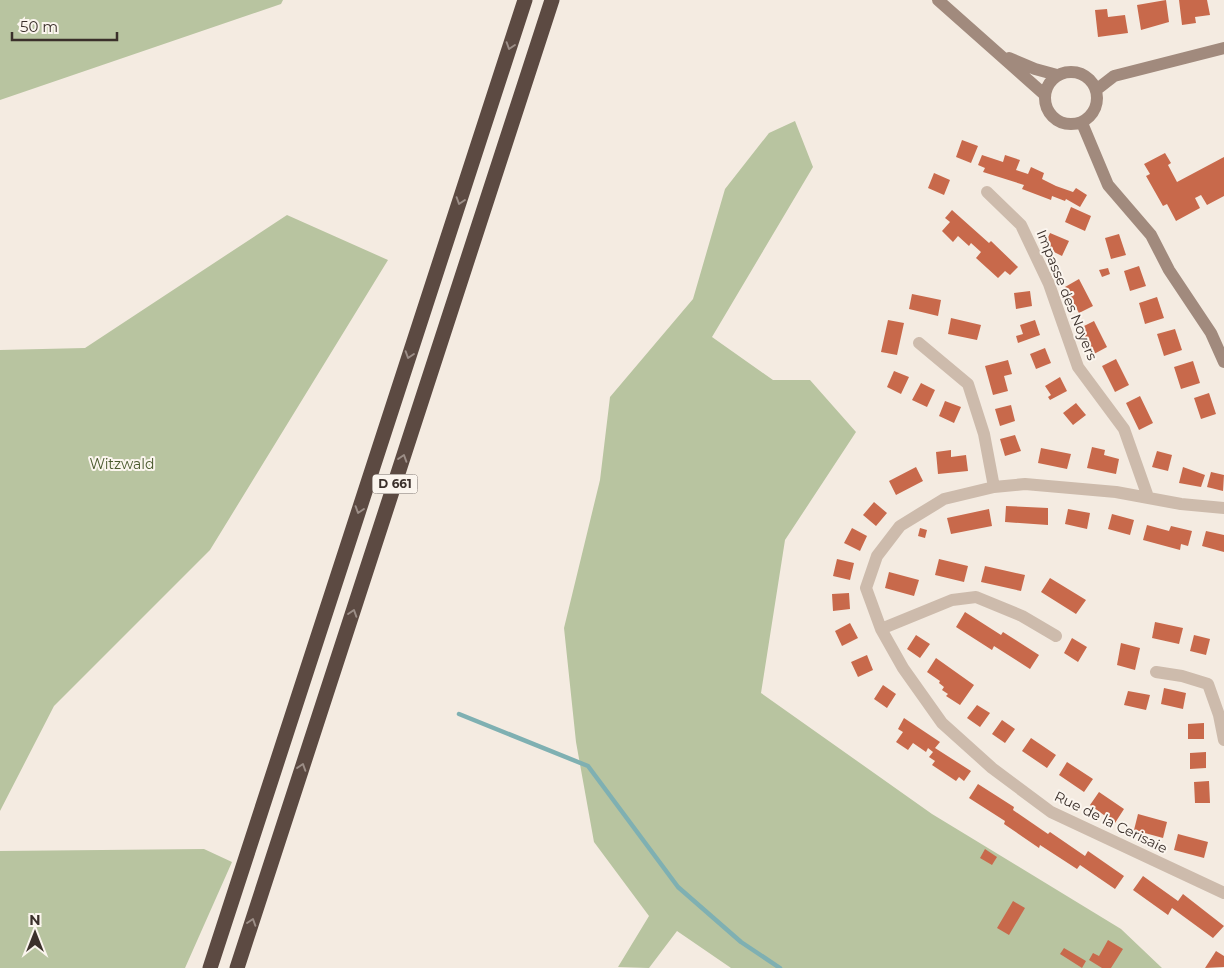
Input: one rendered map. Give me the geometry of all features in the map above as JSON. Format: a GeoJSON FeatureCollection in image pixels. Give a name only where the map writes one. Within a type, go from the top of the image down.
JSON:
{"type":"FeatureCollection","features":[{"type":"Feature","properties":{"kind":"highway","name":"D 661"},"geometry":{"type":"LineString","coordinates":[[210,968],[525,0]]}},
{"type":"Feature","properties":{"kind":"highway","name":"D 661"},"geometry":{"type":"LineString","coordinates":[[237,968],[552,0]]}},
{"type":"Feature","properties":{"kind":"street"},"geometry":{"type":"LineString","coordinates":[[938,0],[1045,96]]}},
{"type":"Feature","properties":{"kind":"street"},"geometry":{"type":"LineString","coordinates":[[1096,90],[1114,76],[1224,48]]}},
{"type":"Feature","properties":{"kind":"street"},"geometry":{"type":"LineString","coordinates":[[994,50],[1035,69],[1057,75],[1066,72],[1083,75],[1096,90],[1096,107],[1089,118],[1082,123],[1065,123],[1056,118],[1046,105],[1045,96],[1047,88],[1057,75]]}},
{"type":"Feature","properties":{"kind":"street"},"geometry":{"type":"LineString","coordinates":[[1082,123],[1108,185],[1151,235],[1169,270],[1211,333],[1224,362]]}},
{"type":"Feature","properties":{"kind":"street","name":"Impasse des Noyers"},"geometry":{"type":"LineString","coordinates":[[987,192],[1022,225],[1048,284],[1078,367],[1124,429],[1148,497]]}},
{"type":"Feature","properties":{"kind":"street"},"geometry":{"type":"LineString","coordinates":[[919,344],[968,384],[984,434],[994,487]]}},
{"type":"Feature","properties":{"kind":"street","name":"Rue de la Cerisaie"},"geometry":{"type":"LineString","coordinates":[[1224,508],[1148,497],[1025,484],[994,487],[944,499],[900,526],[877,556],[866,588],[881,629],[903,668],[942,723],[992,768],[1051,812],[1224,893]]}},
{"type":"Feature","properties":{"kind":"street"},"geometry":{"type":"LineString","coordinates":[[881,629],[952,600],[976,597],[1022,616],[1056,636]]}},
{"type":"Feature","properties":{"kind":"street"},"geometry":{"type":"LineString","coordinates":[[1156,672],[1182,676],[1208,684],[1219,715],[1224,740]]}},
{"type":"Feature","properties":{"kind":"green space"},"geometry":{"type":"Polygon","coordinates":[[[0,0],[283,0],[281,4],[0,100],[0,0]]]}},
{"type":"Feature","properties":{"kind":"green space"},"geometry":{"type":"Polygon","coordinates":[[[795,121],[813,167],[712,337],[773,380],[810,380],[856,432],[785,540],[761,693],[932,814],[1121,929],[1162,968],[731,968],[677,931],[649,968],[618,967],[649,916],[594,842],[576,742],[564,628],[600,480],[610,397],[693,299],[725,189],[769,133],[795,121]]]}},
{"type":"Feature","properties":{"kind":"green space","name":"Witzwald"},"geometry":{"type":"Polygon","coordinates":[[[287,215],[388,260],[210,550],[54,706],[0,811],[0,350],[85,348],[287,215]]]}},
{"type":"Feature","properties":{"kind":"green space"},"geometry":{"type":"Polygon","coordinates":[[[204,849],[232,862],[185,968],[0,968],[0,851],[204,849]]]}},
{"type":"Feature","properties":{"kind":"building"},"geometry":{"type":"Polygon","coordinates":[[[1166,0],[1169,22],[1141,30],[1137,5],[1166,0]]]}},
{"type":"Feature","properties":{"kind":"building"},"geometry":{"type":"Polygon","coordinates":[[[1179,0],[1207,0],[1210,15],[1195,17],[1196,23],[1182,25],[1179,0]]]}},
{"type":"Feature","properties":{"kind":"building"},"geometry":{"type":"Polygon","coordinates":[[[1107,9],[1108,17],[1125,15],[1128,33],[1098,37],[1095,10],[1107,9]]]}},
{"type":"Feature","properties":{"kind":"building"},"geometry":{"type":"Polygon","coordinates":[[[962,140],[978,146],[971,163],[956,157],[962,140]]]}},
{"type":"Feature","properties":{"kind":"building"},"geometry":{"type":"Polygon","coordinates":[[[1165,153],[1171,163],[1168,165],[1177,182],[1224,157],[1224,196],[1207,205],[1201,195],[1195,198],[1200,208],[1176,221],[1167,204],[1163,206],[1146,176],[1150,174],[1144,164],[1165,153]]]}},
{"type":"Feature","properties":{"kind":"building"},"geometry":{"type":"Polygon","coordinates":[[[982,155],[1003,162],[1005,155],[1020,160],[1016,170],[1028,174],[1031,167],[1044,173],[1042,179],[1056,186],[1073,192],[1076,188],[1087,195],[1080,207],[1066,199],[1065,201],[1052,196],[1051,200],[1022,189],[1024,185],[983,172],[985,168],[978,165],[982,155]]]}},
{"type":"Feature","properties":{"kind":"building"},"geometry":{"type":"Polygon","coordinates":[[[934,173],[950,180],[944,195],[928,188],[934,173]]]}},
{"type":"Feature","properties":{"kind":"building"},"geometry":{"type":"Polygon","coordinates":[[[1071,207],[1091,216],[1085,231],[1065,222],[1071,207]]]}},
{"type":"Feature","properties":{"kind":"building"},"geometry":{"type":"Polygon","coordinates":[[[952,210],[989,243],[991,241],[1018,267],[1010,275],[1005,271],[998,278],[976,258],[981,252],[971,243],[969,246],[958,236],[953,242],[942,231],[950,222],[945,218],[952,210]]]}},
{"type":"Feature","properties":{"kind":"building"},"geometry":{"type":"Polygon","coordinates":[[[1050,233],[1069,241],[1062,256],[1044,247],[1050,233]]]}},
{"type":"Feature","properties":{"kind":"building"},"geometry":{"type":"Polygon","coordinates":[[[1119,234],[1126,255],[1111,259],[1105,238],[1119,234]]]}},
{"type":"Feature","properties":{"kind":"building"},"geometry":{"type":"Polygon","coordinates":[[[1139,266],[1146,286],[1130,291],[1124,271],[1139,266]]]}},
{"type":"Feature","properties":{"kind":"building"},"geometry":{"type":"Polygon","coordinates":[[[1108,268],[1110,274],[1102,277],[1099,270],[1108,268]]]}},
{"type":"Feature","properties":{"kind":"building"},"geometry":{"type":"Polygon","coordinates":[[[1079,279],[1093,306],[1079,313],[1065,287],[1079,279]]]}},
{"type":"Feature","properties":{"kind":"building"},"geometry":{"type":"Polygon","coordinates":[[[1030,291],[1032,306],[1016,309],[1014,293],[1030,291]]]}},
{"type":"Feature","properties":{"kind":"building"},"geometry":{"type":"Polygon","coordinates":[[[912,294],[941,300],[938,316],[909,309],[912,294]]]}},
{"type":"Feature","properties":{"kind":"building"},"geometry":{"type":"Polygon","coordinates":[[[1157,297],[1164,318],[1145,324],[1139,303],[1157,297]]]}},
{"type":"Feature","properties":{"kind":"building"},"geometry":{"type":"Polygon","coordinates":[[[951,318],[981,325],[977,340],[948,334],[951,318]]]}},
{"type":"Feature","properties":{"kind":"building"},"geometry":{"type":"Polygon","coordinates":[[[888,320],[904,323],[897,355],[881,352],[888,320]]]}},
{"type":"Feature","properties":{"kind":"building"},"geometry":{"type":"Polygon","coordinates":[[[1035,320],[1040,335],[1018,343],[1016,336],[1023,334],[1020,325],[1035,320]]]}},
{"type":"Feature","properties":{"kind":"building"},"geometry":{"type":"Polygon","coordinates":[[[1094,321],[1107,347],[1094,354],[1080,328],[1094,321]]]}},
{"type":"Feature","properties":{"kind":"building"},"geometry":{"type":"Polygon","coordinates":[[[1175,329],[1182,350],[1164,356],[1157,334],[1175,329]]]}},
{"type":"Feature","properties":{"kind":"building"},"geometry":{"type":"Polygon","coordinates":[[[1045,348],[1051,363],[1036,369],[1030,354],[1045,348]]]}},
{"type":"Feature","properties":{"kind":"building"},"geometry":{"type":"Polygon","coordinates":[[[1116,359],[1129,385],[1115,392],[1102,366],[1116,359]]]}},
{"type":"Feature","properties":{"kind":"building"},"geometry":{"type":"Polygon","coordinates":[[[1008,360],[1012,374],[1004,376],[1008,391],[993,395],[985,366],[1008,360]]]}},
{"type":"Feature","properties":{"kind":"building"},"geometry":{"type":"Polygon","coordinates":[[[1193,361],[1200,383],[1181,389],[1174,367],[1193,361]]]}},
{"type":"Feature","properties":{"kind":"building"},"geometry":{"type":"Polygon","coordinates":[[[894,371],[909,377],[901,394],[887,387],[894,371]]]}},
{"type":"Feature","properties":{"kind":"building"},"geometry":{"type":"Polygon","coordinates":[[[1060,377],[1067,391],[1050,400],[1048,397],[1051,395],[1045,386],[1060,377]]]}},
{"type":"Feature","properties":{"kind":"building"},"geometry":{"type":"Polygon","coordinates":[[[921,383],[935,390],[927,407],[912,400],[921,383]]]}},
{"type":"Feature","properties":{"kind":"building"},"geometry":{"type":"Polygon","coordinates":[[[1209,393],[1216,414],[1201,419],[1194,398],[1209,393]]]}},
{"type":"Feature","properties":{"kind":"building"},"geometry":{"type":"Polygon","coordinates":[[[1140,396],[1153,423],[1139,430],[1126,403],[1140,396]]]}},
{"type":"Feature","properties":{"kind":"building"},"geometry":{"type":"Polygon","coordinates":[[[945,401],[961,407],[954,423],[939,416],[945,401]]]}},
{"type":"Feature","properties":{"kind":"building"},"geometry":{"type":"Polygon","coordinates":[[[1076,403],[1086,415],[1073,425],[1063,413],[1076,403]]]}},
{"type":"Feature","properties":{"kind":"building"},"geometry":{"type":"Polygon","coordinates":[[[1011,405],[1015,421],[1000,426],[995,409],[1011,405]]]}},
{"type":"Feature","properties":{"kind":"building"},"geometry":{"type":"Polygon","coordinates":[[[1015,435],[1021,451],[1005,456],[1000,439],[1015,435]]]}},
{"type":"Feature","properties":{"kind":"building"},"geometry":{"type":"Polygon","coordinates":[[[1092,447],[1105,450],[1104,455],[1119,459],[1116,474],[1087,468],[1092,447]]]}},
{"type":"Feature","properties":{"kind":"building"},"geometry":{"type":"Polygon","coordinates":[[[1041,448],[1071,454],[1067,469],[1038,463],[1041,448]]]}},
{"type":"Feature","properties":{"kind":"building"},"geometry":{"type":"Polygon","coordinates":[[[951,450],[951,457],[966,455],[968,471],[938,474],[936,452],[951,450]]]}},
{"type":"Feature","properties":{"kind":"building"},"geometry":{"type":"Polygon","coordinates":[[[1157,451],[1172,455],[1168,471],[1152,467],[1157,451]]]}},
{"type":"Feature","properties":{"kind":"building"},"geometry":{"type":"Polygon","coordinates":[[[916,467],[923,481],[896,495],[889,481],[916,467]]]}},
{"type":"Feature","properties":{"kind":"building"},"geometry":{"type":"Polygon","coordinates":[[[1183,467],[1205,475],[1201,487],[1179,483],[1183,467]]]}},
{"type":"Feature","properties":{"kind":"building"},"geometry":{"type":"Polygon","coordinates":[[[1211,472],[1224,475],[1223,491],[1207,487],[1211,472]]]}},
{"type":"Feature","properties":{"kind":"building"},"geometry":{"type":"Polygon","coordinates":[[[874,502],[887,513],[876,526],[863,515],[874,502]]]}},
{"type":"Feature","properties":{"kind":"building"},"geometry":{"type":"Polygon","coordinates":[[[1006,506],[1048,508],[1048,525],[1005,522],[1006,506]]]}},
{"type":"Feature","properties":{"kind":"building"},"geometry":{"type":"Polygon","coordinates":[[[989,509],[992,526],[951,534],[947,518],[989,509]]]}},
{"type":"Feature","properties":{"kind":"building"},"geometry":{"type":"Polygon","coordinates":[[[1068,509],[1090,513],[1087,529],[1065,524],[1068,509]]]}},
{"type":"Feature","properties":{"kind":"building"},"geometry":{"type":"Polygon","coordinates":[[[1112,514],[1134,520],[1130,535],[1108,529],[1112,514]]]}},
{"type":"Feature","properties":{"kind":"building"},"geometry":{"type":"Polygon","coordinates":[[[1147,525],[1169,531],[1171,526],[1192,531],[1188,546],[1181,544],[1180,550],[1143,540],[1147,525]]]}},
{"type":"Feature","properties":{"kind":"building"},"geometry":{"type":"Polygon","coordinates":[[[852,528],[867,536],[860,551],[844,543],[852,528]]]}},
{"type":"Feature","properties":{"kind":"building"},"geometry":{"type":"Polygon","coordinates":[[[920,528],[927,530],[925,538],[918,536],[920,528]]]}},
{"type":"Feature","properties":{"kind":"building"},"geometry":{"type":"Polygon","coordinates":[[[1206,531],[1224,535],[1224,552],[1202,546],[1206,531]]]}},
{"type":"Feature","properties":{"kind":"building"},"geometry":{"type":"Polygon","coordinates":[[[837,559],[854,563],[850,580],[833,576],[837,559]]]}},
{"type":"Feature","properties":{"kind":"building"},"geometry":{"type":"Polygon","coordinates":[[[939,559],[968,566],[964,582],[935,575],[939,559]]]}},
{"type":"Feature","properties":{"kind":"building"},"geometry":{"type":"Polygon","coordinates":[[[985,566],[1025,575],[1021,591],[981,582],[985,566]]]}},
{"type":"Feature","properties":{"kind":"building"},"geometry":{"type":"Polygon","coordinates":[[[889,572],[919,580],[914,596],[885,588],[889,572]]]}},
{"type":"Feature","properties":{"kind":"building"},"geometry":{"type":"Polygon","coordinates":[[[1050,578],[1086,600],[1076,614],[1041,592],[1050,578]]]}},
{"type":"Feature","properties":{"kind":"building"},"geometry":{"type":"Polygon","coordinates":[[[849,593],[850,609],[833,611],[832,594],[849,593]]]}},
{"type":"Feature","properties":{"kind":"building"},"geometry":{"type":"Polygon","coordinates":[[[965,612],[1001,635],[1003,632],[1039,655],[1030,669],[994,646],[992,650],[956,627],[965,612]]]}},
{"type":"Feature","properties":{"kind":"building"},"geometry":{"type":"Polygon","coordinates":[[[1155,622],[1183,628],[1179,644],[1152,638],[1155,622]]]}},
{"type":"Feature","properties":{"kind":"building"},"geometry":{"type":"Polygon","coordinates":[[[850,623],[858,638],[842,646],[835,631],[850,623]]]}},
{"type":"Feature","properties":{"kind":"building"},"geometry":{"type":"Polygon","coordinates":[[[916,635],[930,644],[920,658],[907,649],[916,635]]]}},
{"type":"Feature","properties":{"kind":"building"},"geometry":{"type":"Polygon","coordinates":[[[1194,635],[1210,639],[1206,655],[1190,651],[1194,635]]]}},
{"type":"Feature","properties":{"kind":"building"},"geometry":{"type":"Polygon","coordinates":[[[1072,638],[1087,647],[1078,662],[1064,653],[1072,638]]]}},
{"type":"Feature","properties":{"kind":"building"},"geometry":{"type":"Polygon","coordinates":[[[1121,643],[1140,648],[1135,670],[1117,665],[1121,643]]]}},
{"type":"Feature","properties":{"kind":"building"},"geometry":{"type":"Polygon","coordinates":[[[867,655],[873,670],[858,677],[851,662],[867,655]]]}},
{"type":"Feature","properties":{"kind":"building"},"geometry":{"type":"Polygon","coordinates":[[[936,658],[974,685],[960,705],[946,696],[948,694],[942,690],[944,687],[939,683],[940,681],[927,672],[936,658]]]}},
{"type":"Feature","properties":{"kind":"building"},"geometry":{"type":"Polygon","coordinates":[[[883,685],[896,694],[887,708],[874,699],[883,685]]]}},
{"type":"Feature","properties":{"kind":"building"},"geometry":{"type":"Polygon","coordinates":[[[1164,688],[1186,693],[1183,709],[1161,704],[1164,688]]]}},
{"type":"Feature","properties":{"kind":"building"},"geometry":{"type":"Polygon","coordinates":[[[1128,691],[1150,695],[1146,710],[1124,705],[1128,691]]]}},
{"type":"Feature","properties":{"kind":"building"},"geometry":{"type":"Polygon","coordinates":[[[977,705],[990,713],[980,727],[967,718],[977,705]]]}},
{"type":"Feature","properties":{"kind":"building"},"geometry":{"type":"Polygon","coordinates":[[[904,718],[940,742],[935,748],[971,771],[964,781],[959,777],[956,781],[932,765],[935,761],[929,757],[933,752],[928,748],[926,752],[913,743],[908,750],[896,742],[903,732],[898,729],[904,718]]]}},
{"type":"Feature","properties":{"kind":"building"},"geometry":{"type":"Polygon","coordinates":[[[1002,720],[1015,729],[1005,743],[992,734],[1002,720]]]}},
{"type":"Feature","properties":{"kind":"building"},"geometry":{"type":"Polygon","coordinates":[[[1204,723],[1204,739],[1188,739],[1188,724],[1204,723]]]}},
{"type":"Feature","properties":{"kind":"building"},"geometry":{"type":"Polygon","coordinates":[[[1031,738],[1056,755],[1047,768],[1022,751],[1031,738]]]}},
{"type":"Feature","properties":{"kind":"building"},"geometry":{"type":"Polygon","coordinates":[[[1206,752],[1206,768],[1190,769],[1190,753],[1206,752]]]}},
{"type":"Feature","properties":{"kind":"building"},"geometry":{"type":"Polygon","coordinates":[[[1067,762],[1093,779],[1084,792],[1059,775],[1067,762]]]}},
{"type":"Feature","properties":{"kind":"building"},"geometry":{"type":"Polygon","coordinates":[[[1209,781],[1210,803],[1195,803],[1194,782],[1209,781]]]}},
{"type":"Feature","properties":{"kind":"building"},"geometry":{"type":"Polygon","coordinates":[[[978,784],[1014,807],[1013,810],[1048,834],[1050,832],[1085,856],[1088,851],[1124,876],[1115,889],[1080,865],[1077,869],[1040,845],[1039,848],[1004,824],[1005,821],[969,798],[978,784]]]}},
{"type":"Feature","properties":{"kind":"building"},"geometry":{"type":"Polygon","coordinates":[[[1099,792],[1124,809],[1115,823],[1090,805],[1099,792]]]}},
{"type":"Feature","properties":{"kind":"building"},"geometry":{"type":"Polygon","coordinates":[[[1138,814],[1167,822],[1163,838],[1134,830],[1138,814]]]}},
{"type":"Feature","properties":{"kind":"building"},"geometry":{"type":"Polygon","coordinates":[[[1178,834],[1208,842],[1204,858],[1174,850],[1178,834]]]}},
{"type":"Feature","properties":{"kind":"building"},"geometry":{"type":"Polygon","coordinates":[[[985,849],[997,857],[992,865],[980,858],[985,849]]]}},
{"type":"Feature","properties":{"kind":"building"},"geometry":{"type":"Polygon","coordinates":[[[1143,876],[1178,901],[1183,894],[1224,926],[1213,938],[1172,908],[1168,915],[1133,890],[1143,876]]]}},
{"type":"Feature","properties":{"kind":"building"},"geometry":{"type":"Polygon","coordinates":[[[1013,901],[1025,908],[1009,935],[997,928],[1013,901]]]}},
{"type":"Feature","properties":{"kind":"building"},"geometry":{"type":"Polygon","coordinates":[[[1108,940],[1123,949],[1111,968],[1102,968],[1089,960],[1093,953],[1099,956],[1108,940]]]}},
{"type":"Feature","properties":{"kind":"building"},"geometry":{"type":"Polygon","coordinates":[[[1064,948],[1086,961],[1082,968],[1060,954],[1064,948]]]}},
{"type":"Feature","properties":{"kind":"building"},"geometry":{"type":"Polygon","coordinates":[[[1216,951],[1224,956],[1224,967],[1205,968],[1216,951]]]}},
{"type":"Feature","properties":{"kind":"waterway"},"geometry":{"type":"LineString","coordinates":[[459,714],[588,766],[678,887],[741,942],[780,968]]}}]}
